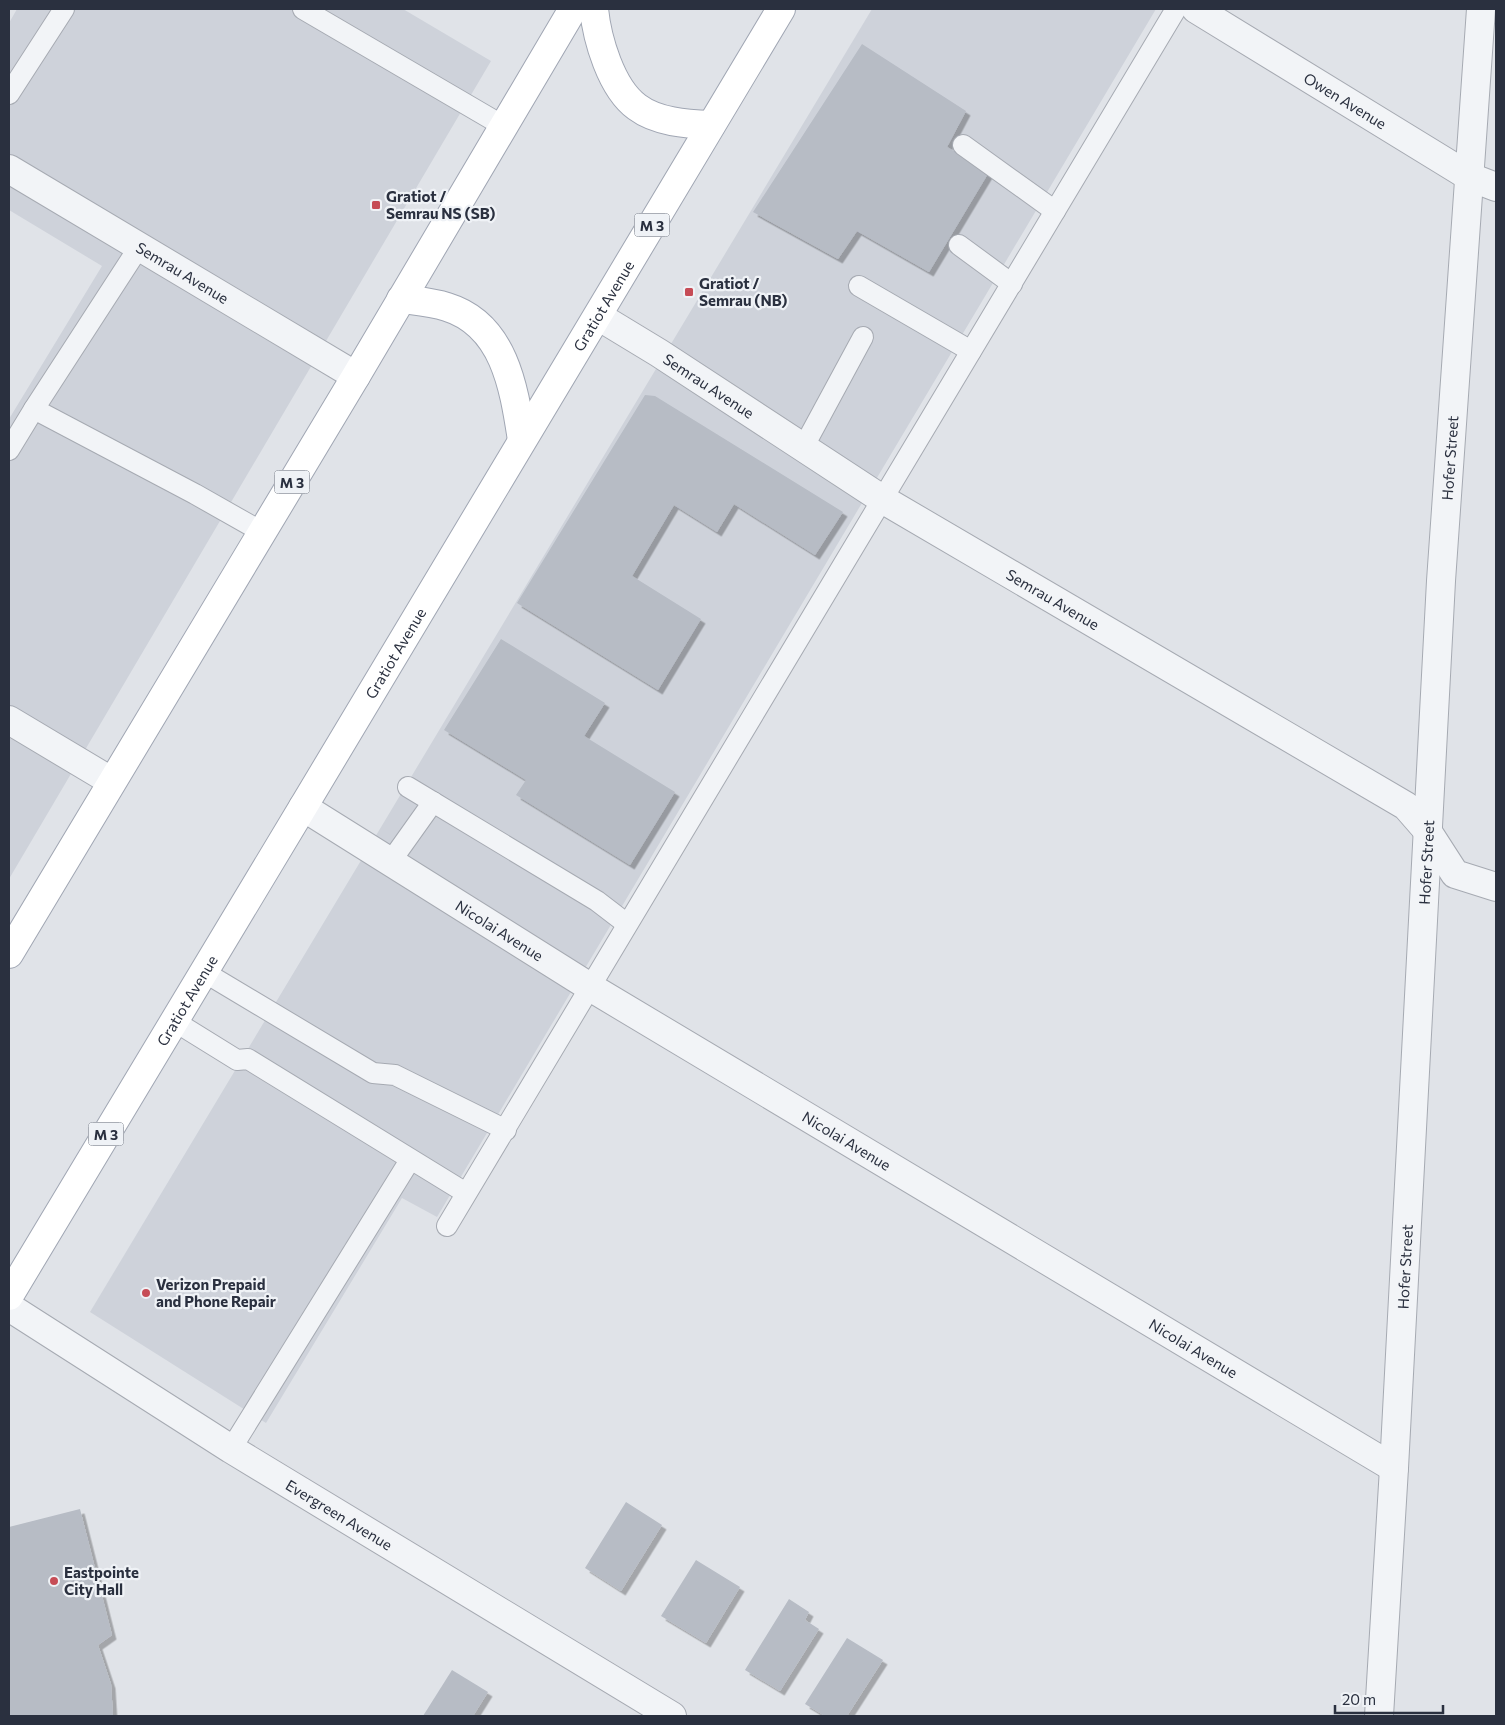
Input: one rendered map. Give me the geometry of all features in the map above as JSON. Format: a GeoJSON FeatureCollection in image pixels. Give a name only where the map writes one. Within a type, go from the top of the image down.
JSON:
{"type":"FeatureCollection","features":[{"type":"Feature","properties":{"kind":"main road","name":"M 3"},"geometry":{"type":"LineString","coordinates":[[9,954],[111,781],[356,376],[573,9]]}},
{"type":"Feature","properties":{"kind":"main road"},"geometry":{"type":"LineString","coordinates":[[594,9],[602,49],[612,72],[623,93],[637,107],[658,117],[683,124],[711,125]]}},
{"type":"Feature","properties":{"kind":"main road","name":"Gratiot Avenue"},"geometry":{"type":"LineString","coordinates":[[9,1296],[781,9]]}},
{"type":"Feature","properties":{"kind":"main road"},"geometry":{"type":"LineString","coordinates":[[401,299],[448,307],[468,316],[485,330],[497,346],[508,372],[516,401],[522,440]]}},
{"type":"Feature","properties":{"kind":"street","name":"Owen Avenue"},"geometry":{"type":"LineString","coordinates":[[1196,9],[1470,177],[1496,187]]}},
{"type":"Feature","properties":{"kind":"street","name":"Hofer Street"},"geometry":{"type":"LineString","coordinates":[[1379,1716],[1394,1468],[1440,580],[1481,9]]}},
{"type":"Feature","properties":{"kind":"street","name":"Semrau Avenue"},"geometry":{"type":"LineString","coordinates":[[9,169],[356,376]]}},
{"type":"Feature","properties":{"kind":"street","name":"Semrau Avenue"},"geometry":{"type":"LineString","coordinates":[[598,316],[659,353],[882,499],[1406,806],[1426,829],[1455,874],[1496,887]]}},
{"type":"Feature","properties":{"kind":"street"},"geometry":{"type":"LineString","coordinates":[[9,720],[111,781]]}},
{"type":"Feature","properties":{"kind":"street","name":"Nicolai Avenue"},"geometry":{"type":"LineString","coordinates":[[304,807],[590,987],[1394,1468]]}},
{"type":"Feature","properties":{"kind":"street","name":"Evergreen Avenue"},"geometry":{"type":"LineString","coordinates":[[9,1307],[231,1449],[672,1716]]}},
{"type":"Feature","properties":{"kind":"lane"},"geometry":{"type":"LineString","coordinates":[[9,94],[64,9]]}},
{"type":"Feature","properties":{"kind":"lane"},"geometry":{"type":"LineString","coordinates":[[303,9],[505,126]]}},
{"type":"Feature","properties":{"kind":"lane"},"geometry":{"type":"LineString","coordinates":[[447,1226],[1176,9]]}},
{"type":"Feature","properties":{"kind":"lane"},"geometry":{"type":"LineString","coordinates":[[964,145],[1055,211]]}},
{"type":"Feature","properties":{"kind":"lane"},"geometry":{"type":"LineString","coordinates":[[959,245],[1012,284]]}},
{"type":"Feature","properties":{"kind":"lane"},"geometry":{"type":"LineString","coordinates":[[9,450],[139,247]]}},
{"type":"Feature","properties":{"kind":"lane"},"geometry":{"type":"LineString","coordinates":[[859,286],[971,351]]}},
{"type":"Feature","properties":{"kind":"lane"},"geometry":{"type":"LineString","coordinates":[[804,448],[863,337]]}},
{"type":"Feature","properties":{"kind":"lane"},"geometry":{"type":"LineString","coordinates":[[34,409],[195,494],[262,532]]}},
{"type":"Feature","properties":{"kind":"lane"},"geometry":{"type":"LineString","coordinates":[[408,788],[596,901],[627,924]]}},
{"type":"Feature","properties":{"kind":"lane"},"geometry":{"type":"LineString","coordinates":[[391,861],[433,802]]}},
{"type":"Feature","properties":{"kind":"lane"},"geometry":{"type":"LineString","coordinates":[[204,972],[373,1073],[395,1075],[506,1130]]}},
{"type":"Feature","properties":{"kind":"lane"},"geometry":{"type":"LineString","coordinates":[[174,1021],[237,1060],[248,1059],[466,1194]]}},
{"type":"Feature","properties":{"kind":"lane"},"geometry":{"type":"LineString","coordinates":[[231,1449],[410,1160]]}},
{"type":"Feature","properties":{"kind":"shaded area"},"geometry":{"type":"Polygon","coordinates":[[[17,9],[403,9],[491,61],[9,879],[9,419],[102,266],[9,210],[9,23],[17,9]]]}},
{"type":"Feature","properties":{"kind":"shaded area"},"geometry":{"type":"Polygon","coordinates":[[[872,9],[1156,9],[437,1217],[402,1198],[266,1423],[90,1312],[872,9]]]}},
{"type":"Feature","properties":{"kind":"building"},"geometry":{"type":"Polygon","coordinates":[[[862,44],[966,111],[947,147],[989,172],[929,272],[857,231],[838,259],[753,212],[862,44]]]}},
{"type":"Feature","properties":{"kind":"building"},"geometry":{"type":"Polygon","coordinates":[[[645,395],[655,396],[843,512],[815,555],[734,504],[717,532],[674,505],[632,576],[701,619],[658,690],[517,603],[645,395]]]}},
{"type":"Feature","properties":{"kind":"building"},"geometry":{"type":"Polygon","coordinates":[[[501,639],[605,703],[584,736],[675,792],[630,865],[516,795],[526,780],[444,730],[501,639]]]}},
{"type":"Feature","properties":{"kind":"building"},"geometry":{"type":"Polygon","coordinates":[[[626,1502],[662,1525],[621,1591],[585,1568],[626,1502]]]}},
{"type":"Feature","properties":{"kind":"building","name":"Eastpointe City Hall"},"geometry":{"type":"Polygon","coordinates":[[[80,1509],[112,1635],[98,1645],[111,1684],[113,1716],[9,1716],[9,1527],[80,1509]]]}},
{"type":"Feature","properties":{"kind":"building"},"geometry":{"type":"Polygon","coordinates":[[[696,1560],[740,1587],[706,1643],[661,1616],[696,1560]]]}},
{"type":"Feature","properties":{"kind":"building"},"geometry":{"type":"Polygon","coordinates":[[[789,1599],[809,1612],[805,1620],[819,1629],[780,1691],[745,1670],[789,1599]]]}},
{"type":"Feature","properties":{"kind":"building"},"geometry":{"type":"Polygon","coordinates":[[[847,1638],[883,1660],[847,1716],[825,1716],[805,1704],[847,1638]]]}},
{"type":"Feature","properties":{"kind":"building"},"geometry":{"type":"Polygon","coordinates":[[[452,1670],[488,1692],[473,1716],[423,1716],[452,1670]]]}},
{"type":"Feature","properties":{"kind":"place","name":"Gratiot / Semrau NS (SB)"},"geometry":{"type":"Point","coordinates":[376,205]}},
{"type":"Feature","properties":{"kind":"place","name":"Gratiot / Semrau (NB)"},"geometry":{"type":"Point","coordinates":[689,292]}},
{"type":"Feature","properties":{"kind":"place","name":"Verizon Prepaid and Phone Repair"},"geometry":{"type":"Point","coordinates":[146,1293]}},
{"type":"Feature","properties":{"kind":"place","name":"Eastpointe City Hall"},"geometry":{"type":"Point","coordinates":[54,1581]}}]}
